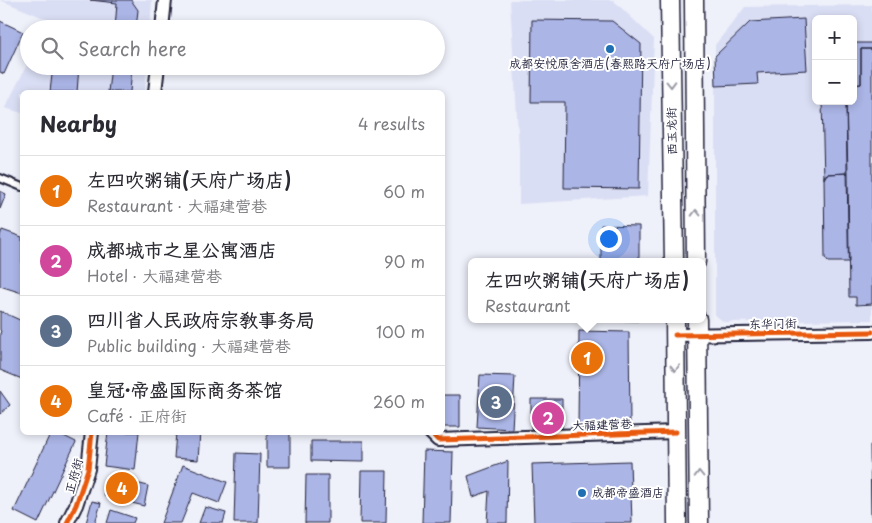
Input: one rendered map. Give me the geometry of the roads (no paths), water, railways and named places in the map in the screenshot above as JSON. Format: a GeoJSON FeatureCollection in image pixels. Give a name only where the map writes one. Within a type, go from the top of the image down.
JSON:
{"type":"FeatureCollection","features":[{"type":"Feature","properties":{"kind":"main road","name":"西玉龙街"},"geometry":{"type":"LineString","coordinates":[[670,0],[674,258]]}},
{"type":"Feature","properties":{"kind":"main road","name":"西玉龙街"},"geometry":{"type":"LineString","coordinates":[[694,0],[696,258]]}},
{"type":"Feature","properties":{"kind":"main road"},"geometry":{"type":"LineString","coordinates":[[675,327],[678,523]]}},
{"type":"Feature","properties":{"kind":"main road"},"geometry":{"type":"LineString","coordinates":[[697,327],[699,523]]}},
{"type":"Feature","properties":{"kind":"street"},"geometry":{"type":"LineString","coordinates":[[163,20],[165,0]]}},
{"type":"Feature","properties":{"kind":"street"},"geometry":{"type":"LineString","coordinates":[[155,90],[157,75]]}},
{"type":"Feature","properties":{"kind":"street","name":"东华门街"},"geometry":{"type":"LineString","coordinates":[[675,327],[872,332]]}},
{"type":"Feature","properties":{"kind":"street","name":"大福建营巷"},"geometry":{"type":"LineString","coordinates":[[434,436],[676,432]]}},
{"type":"Feature","properties":{"kind":"street","name":"正府街"},"geometry":{"type":"LineString","coordinates":[[67,523],[76,504],[88,468],[92,435]]}},
{"type":"Feature","properties":{"kind":"lane"},"geometry":{"type":"LineString","coordinates":[[0,178],[20,186]]}},
{"type":"Feature","properties":{"kind":"place","name":"成都安悦原舍酒店(春熙路天府广场店)"},"geometry":{"type":"Point","coordinates":[610,49]}},
{"type":"Feature","properties":{"kind":"place","name":"左四吹粥铺(天府广场店)"},"geometry":{"type":"Point","coordinates":[587,358]}},
{"type":"Feature","properties":{"kind":"place","name":"四川省人民政府宗教事务局"},"geometry":{"type":"Point","coordinates":[496,402]}},
{"type":"Feature","properties":{"kind":"place","name":"成都城市之星公寓酒店"},"geometry":{"type":"Point","coordinates":[548,418]}},
{"type":"Feature","properties":{"kind":"place","name":"皇冠·帝盛国际商务茶馆"},"geometry":{"type":"Point","coordinates":[122,488]}},
{"type":"Feature","properties":{"kind":"place","name":"成都帝盛酒店"},"geometry":{"type":"Point","coordinates":[582,493]}}]}
